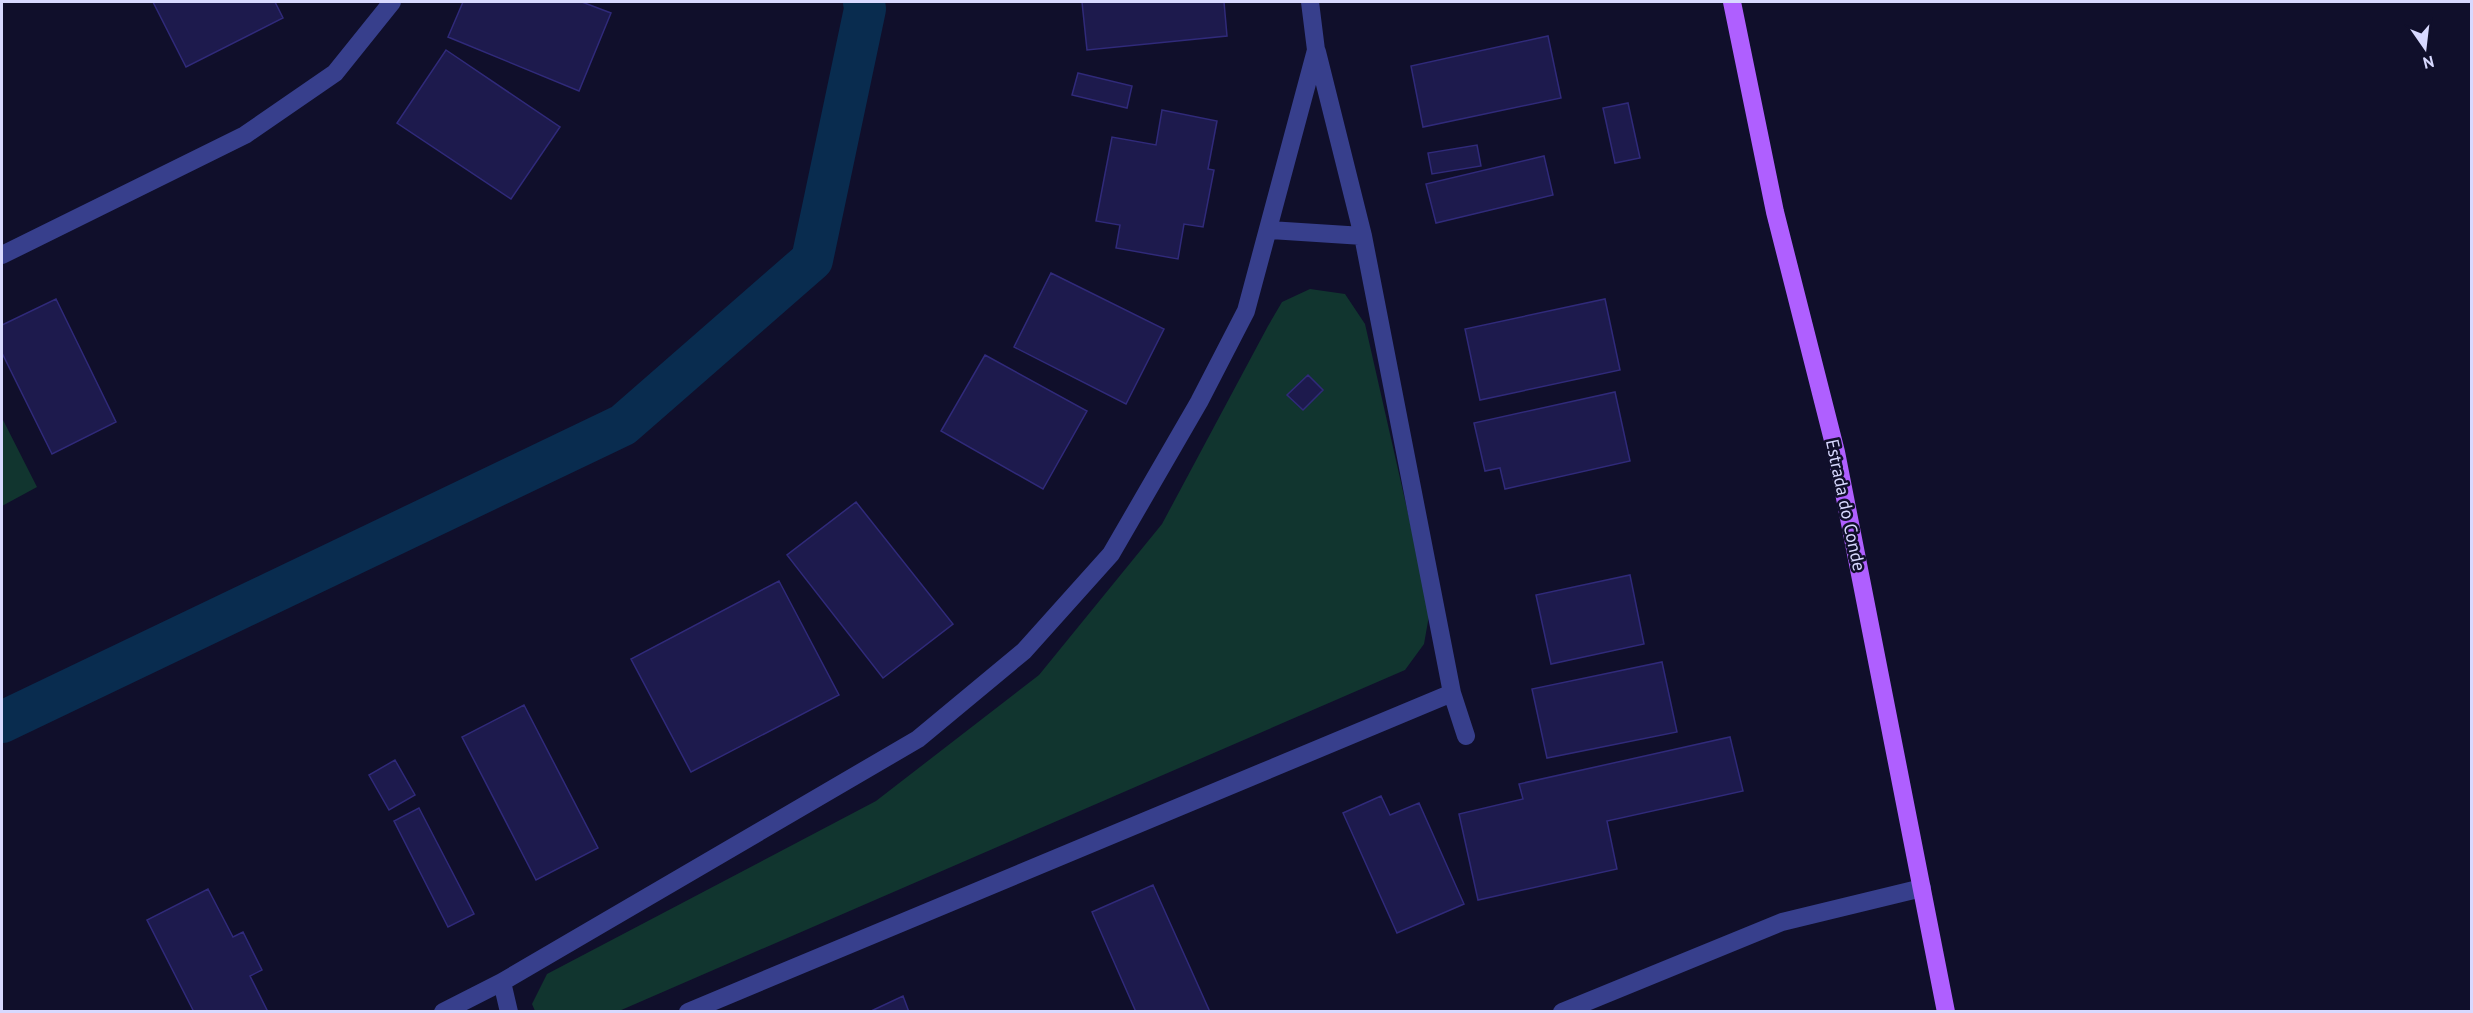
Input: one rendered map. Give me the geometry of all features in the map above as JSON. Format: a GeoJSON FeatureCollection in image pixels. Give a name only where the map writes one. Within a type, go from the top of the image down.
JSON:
{"type":"FeatureCollection","features":[{"type":"Feature","properties":{"kind":"main road","name":"Estrada do Conde"},"geometry":{"type":"LineString","coordinates":[[1732,2],[1775,212],[1836,452],[1946,1011]]}},
{"type":"Feature","properties":{"kind":"street"},"geometry":{"type":"LineString","coordinates":[[2,255],[245,135],[335,73],[392,2]]}},
{"type":"Feature","properties":{"kind":"street"},"geometry":{"type":"LineString","coordinates":[[1310,2],[1316,50],[1363,236],[1452,693],[1466,736]]}},
{"type":"Feature","properties":{"kind":"street"},"geometry":{"type":"LineString","coordinates":[[443,1011],[502,982],[918,739],[1024,651],[1112,554],[1199,402],[1246,312],[1316,50]]}},
{"type":"Feature","properties":{"kind":"street"},"geometry":{"type":"LineString","coordinates":[[1269,230],[1363,236]]}},
{"type":"Feature","properties":{"kind":"street"},"geometry":{"type":"LineString","coordinates":[[688,1011],[1452,693]]}},
{"type":"Feature","properties":{"kind":"street"},"geometry":{"type":"LineString","coordinates":[[1562,1011],[1782,922],[1922,888]]}},
{"type":"Feature","properties":{"kind":"street"},"geometry":{"type":"LineString","coordinates":[[502,982],[509,1011]]}},
{"type":"Feature","properties":{"kind":"green space"},"geometry":{"type":"Polygon","coordinates":[[[1310,289],[1345,294],[1365,324],[1430,610],[1424,644],[1405,670],[619,1011],[535,1011],[532,1004],[547,974],[876,801],[1039,675],[1162,524],[1282,302],[1310,289]]]}},
{"type":"Feature","properties":{"kind":"green space"},"geometry":{"type":"Polygon","coordinates":[[[2,418],[37,487],[2,506],[2,418]]]}},
{"type":"Feature","properties":{"kind":"building"},"geometry":{"type":"Polygon","coordinates":[[[153,2],[275,2],[283,18],[186,67],[153,2]]]}},
{"type":"Feature","properties":{"kind":"building"},"geometry":{"type":"Polygon","coordinates":[[[463,2],[582,2],[611,13],[579,91],[448,37],[463,2]]]}},
{"type":"Feature","properties":{"kind":"building"},"geometry":{"type":"Polygon","coordinates":[[[1082,2],[1224,2],[1227,36],[1087,50],[1082,2]]]}},
{"type":"Feature","properties":{"kind":"building"},"geometry":{"type":"Polygon","coordinates":[[[1548,36],[1561,98],[1423,127],[1411,66],[1548,36]]]}},
{"type":"Feature","properties":{"kind":"building"},"geometry":{"type":"Polygon","coordinates":[[[446,50],[560,127],[511,199],[397,123],[446,50]]]}},
{"type":"Feature","properties":{"kind":"building"},"geometry":{"type":"Polygon","coordinates":[[[1078,73],[1132,86],[1127,108],[1072,95],[1078,73]]]}},
{"type":"Feature","properties":{"kind":"building"},"geometry":{"type":"Polygon","coordinates":[[[1628,103],[1640,158],[1615,163],[1603,108],[1628,103]]]}},
{"type":"Feature","properties":{"kind":"building"},"geometry":{"type":"Polygon","coordinates":[[[1162,110],[1217,121],[1208,169],[1214,170],[1203,227],[1184,224],[1178,259],[1116,248],[1120,225],[1096,221],[1112,137],[1156,145],[1162,110]]]}},
{"type":"Feature","properties":{"kind":"building"},"geometry":{"type":"Polygon","coordinates":[[[1477,145],[1481,166],[1432,174],[1428,153],[1477,145]]]}},
{"type":"Feature","properties":{"kind":"building"},"geometry":{"type":"Polygon","coordinates":[[[1544,156],[1553,195],[1436,223],[1426,184],[1544,156]]]}},
{"type":"Feature","properties":{"kind":"building"},"geometry":{"type":"Polygon","coordinates":[[[1051,273],[1164,329],[1126,404],[1014,347],[1051,273]]]}},
{"type":"Feature","properties":{"kind":"building"},"geometry":{"type":"Polygon","coordinates":[[[56,299],[116,422],[52,454],[2,353],[2,325],[56,299]]]}},
{"type":"Feature","properties":{"kind":"building"},"geometry":{"type":"Polygon","coordinates":[[[1605,299],[1620,370],[1480,400],[1465,329],[1605,299]]]}},
{"type":"Feature","properties":{"kind":"building"},"geometry":{"type":"Polygon","coordinates":[[[985,355],[1087,411],[1043,489],[941,431],[985,355]]]}},
{"type":"Feature","properties":{"kind":"building"},"geometry":{"type":"Polygon","coordinates":[[[1308,375],[1323,390],[1303,410],[1287,395],[1308,375]]]}},
{"type":"Feature","properties":{"kind":"building"},"geometry":{"type":"Polygon","coordinates":[[[1615,392],[1630,461],[1505,489],[1500,468],[1485,471],[1474,423],[1615,392]]]}},
{"type":"Feature","properties":{"kind":"building"},"geometry":{"type":"Polygon","coordinates":[[[856,502],[953,624],[883,678],[787,555],[856,502]]]}},
{"type":"Feature","properties":{"kind":"building"},"geometry":{"type":"Polygon","coordinates":[[[1630,575],[1644,644],[1551,664],[1536,595],[1630,575]]]}},
{"type":"Feature","properties":{"kind":"building"},"geometry":{"type":"Polygon","coordinates":[[[779,581],[839,695],[691,772],[631,659],[779,581]]]}},
{"type":"Feature","properties":{"kind":"building"},"geometry":{"type":"Polygon","coordinates":[[[1662,662],[1677,732],[1547,758],[1532,689],[1662,662]]]}},
{"type":"Feature","properties":{"kind":"building"},"geometry":{"type":"Polygon","coordinates":[[[524,705],[598,848],[536,880],[462,737],[524,705]]]}},
{"type":"Feature","properties":{"kind":"building"},"geometry":{"type":"Polygon","coordinates":[[[1730,737],[1743,791],[1607,821],[1617,869],[1478,900],[1459,814],[1523,799],[1519,784],[1730,737]]]}},
{"type":"Feature","properties":{"kind":"building"},"geometry":{"type":"Polygon","coordinates":[[[395,760],[415,795],[389,810],[369,775],[395,760]]]}},
{"type":"Feature","properties":{"kind":"building"},"geometry":{"type":"Polygon","coordinates":[[[1381,796],[1390,815],[1419,803],[1464,904],[1397,933],[1343,813],[1381,796]]]}},
{"type":"Feature","properties":{"kind":"building"},"geometry":{"type":"Polygon","coordinates":[[[419,808],[474,914],[448,927],[394,821],[419,808]]]}},
{"type":"Feature","properties":{"kind":"building"},"geometry":{"type":"Polygon","coordinates":[[[1153,885],[1210,1012],[1136,1012],[1092,912],[1153,885]]]}},
{"type":"Feature","properties":{"kind":"building"},"geometry":{"type":"Polygon","coordinates":[[[208,889],[233,937],[243,932],[262,970],[250,976],[267,1010],[264,1012],[194,1012],[147,920],[208,889]]]}},
{"type":"Feature","properties":{"kind":"building"},"geometry":{"type":"Polygon","coordinates":[[[903,996],[909,1012],[869,1012],[903,996]]]}},
{"type":"Feature","properties":{"kind":"waterway"},"geometry":{"type":"LineString","coordinates":[[2,722],[623,425],[812,260],[865,9],[864,2]]}}]}
